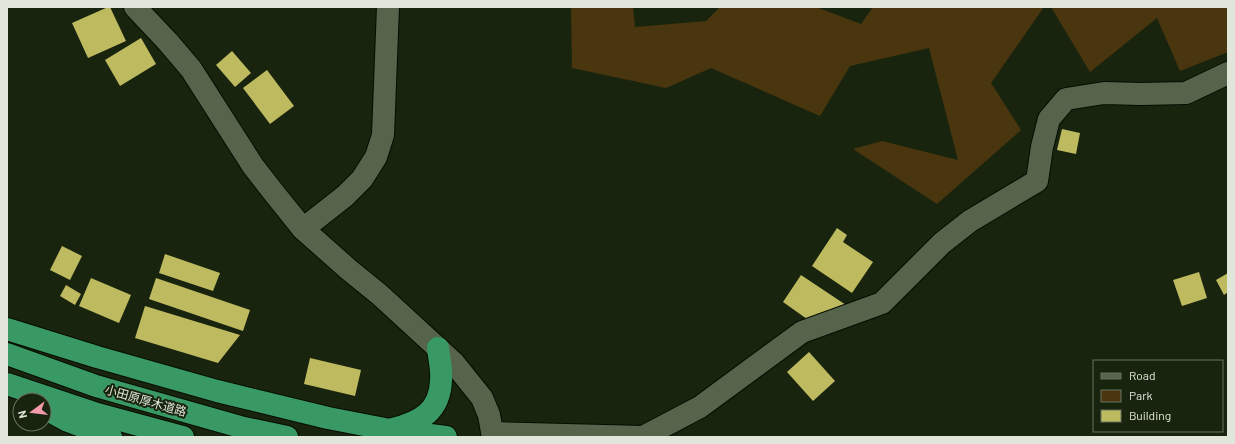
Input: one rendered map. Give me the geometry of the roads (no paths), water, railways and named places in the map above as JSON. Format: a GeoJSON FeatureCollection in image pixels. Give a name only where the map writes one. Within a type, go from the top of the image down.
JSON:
{"type":"FeatureCollection","features":[{"type":"Feature","properties":{"kind":"highway"},"geometry":{"type":"LineString","coordinates":[[7,329],[97,357],[217,391],[328,418],[390,430],[446,437]]}},
{"type":"Feature","properties":{"kind":"highway"},"geometry":{"type":"LineString","coordinates":[[390,430],[408,425],[420,419],[433,409],[439,396],[441,380],[438,348]]}},
{"type":"Feature","properties":{"kind":"highway","name":"小田原厚木道路"},"geometry":{"type":"LineString","coordinates":[[7,354],[96,386],[244,428],[287,437]]}},
{"type":"Feature","properties":{"kind":"highway"},"geometry":{"type":"LineString","coordinates":[[7,384],[94,413],[183,437]]}},
{"type":"Feature","properties":{"kind":"highway"},"geometry":{"type":"LineString","coordinates":[[52,412],[68,421],[111,437]]}},
{"type":"Feature","properties":{"kind":"street"},"geometry":{"type":"LineString","coordinates":[[135,7],[191,69],[253,166],[303,229],[380,295],[454,363],[482,398],[489,415],[493,435],[644,437],[700,407],[802,332],[882,303],[942,243],[970,221],[1037,181],[1042,147],[1049,119],[1066,99],[1104,93],[1186,93],[1228,73]]}},
{"type":"Feature","properties":{"kind":"street"},"geometry":{"type":"LineString","coordinates":[[303,229],[345,196],[362,179],[376,157],[383,135],[388,7]]}}]}
